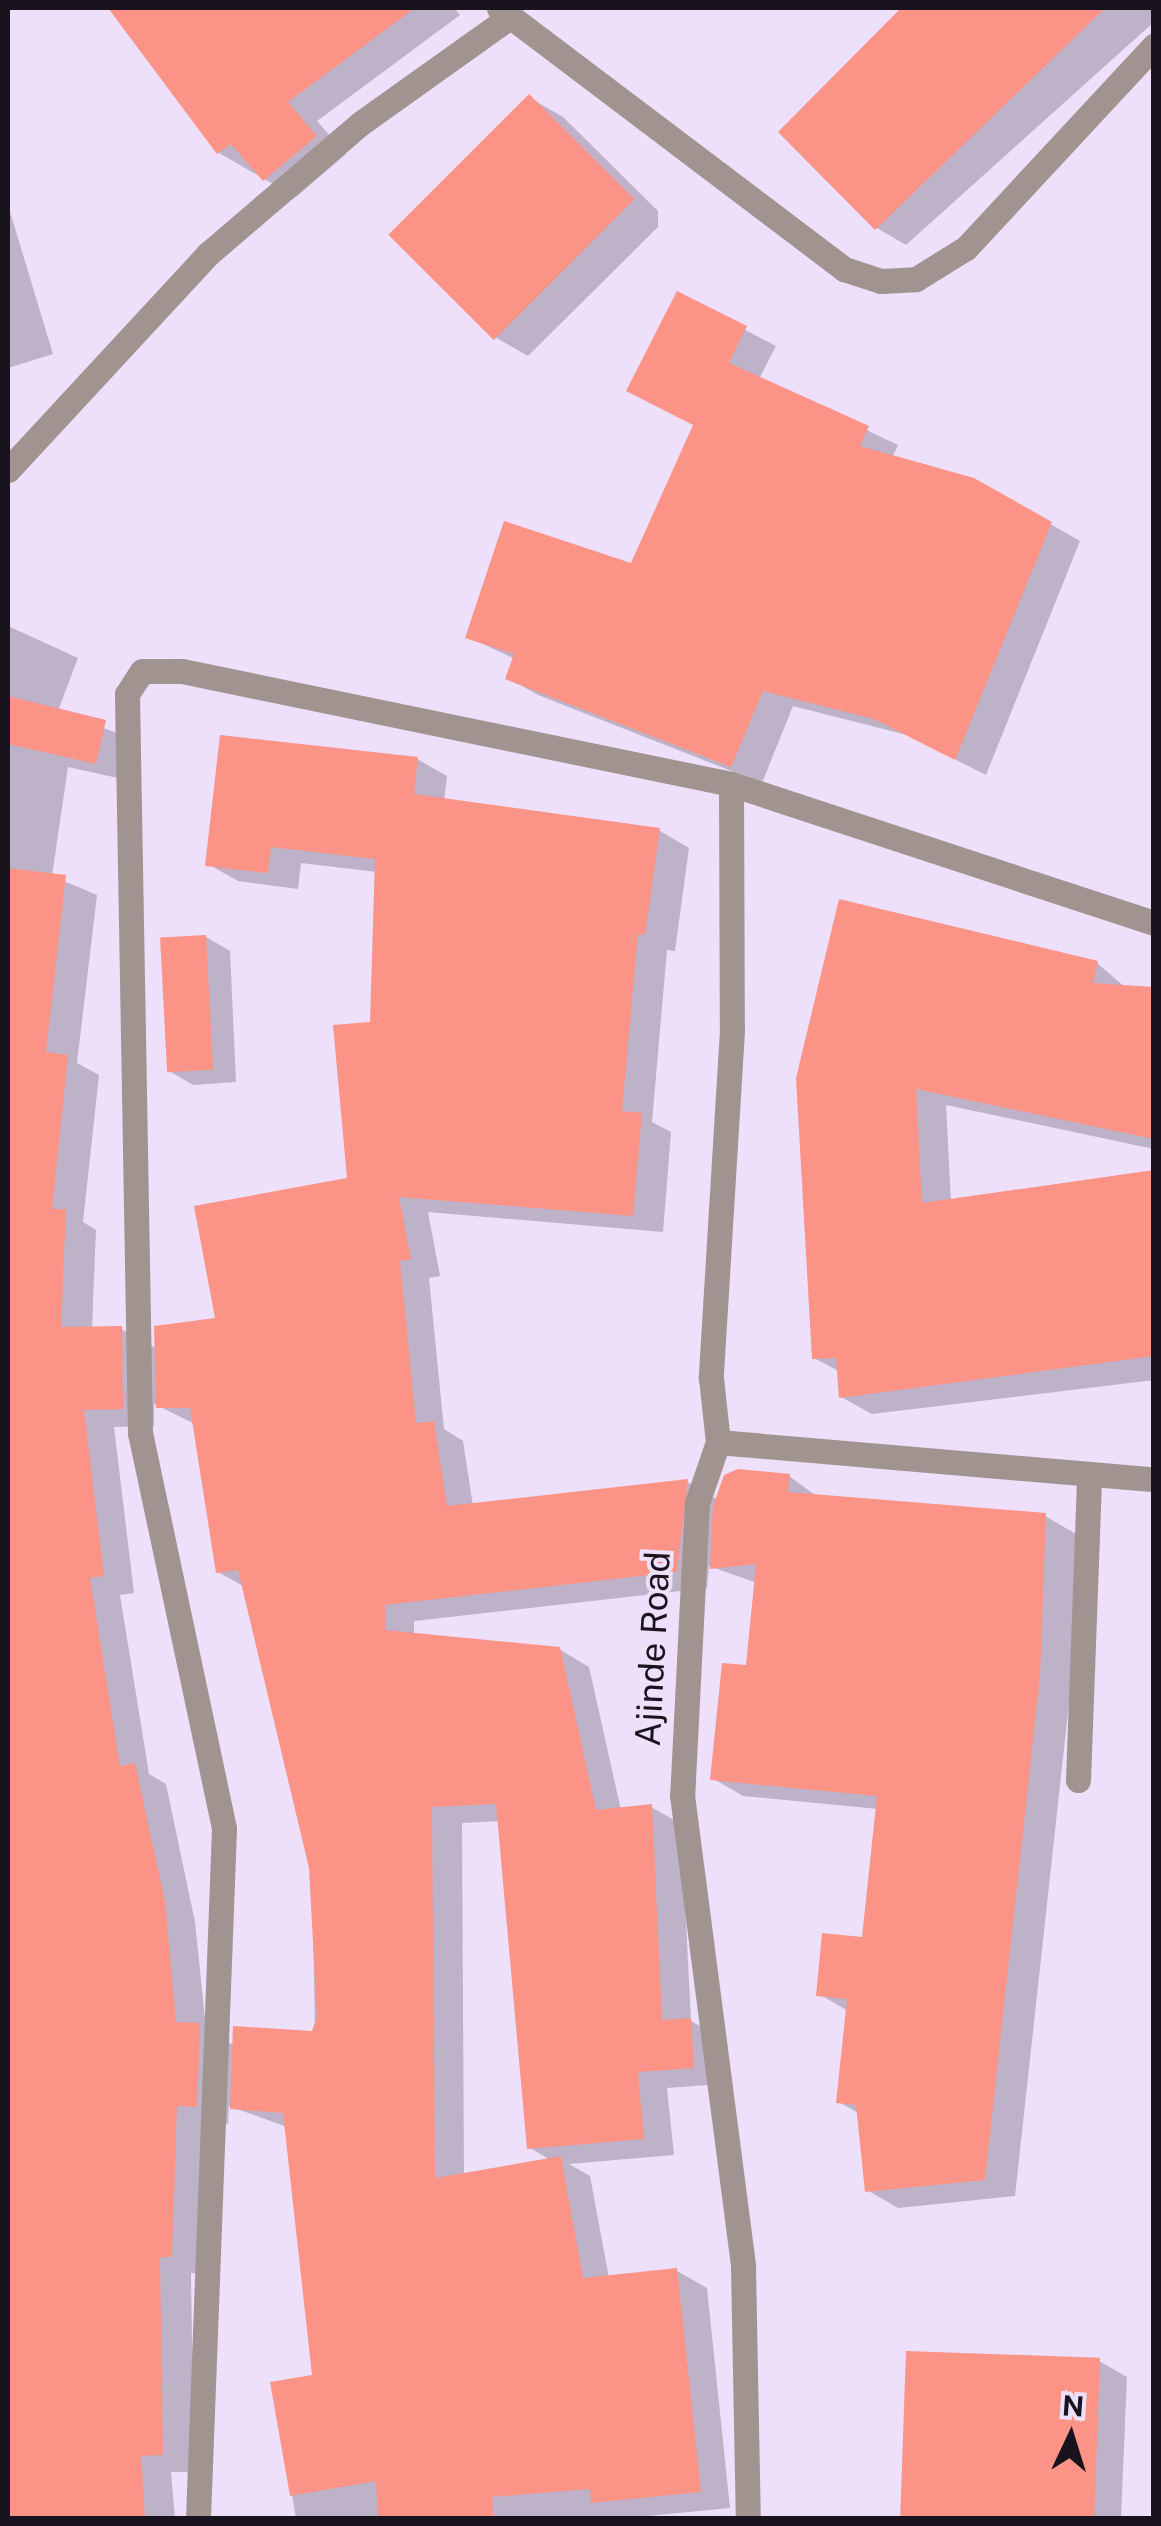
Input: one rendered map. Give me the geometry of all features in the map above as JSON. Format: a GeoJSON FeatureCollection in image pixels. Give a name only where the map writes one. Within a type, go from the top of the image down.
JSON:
{"type":"FeatureCollection","features":[{"type":"Feature","properties":{"kind":"street"},"geometry":{"type":"LineString","coordinates":[[8,470],[208,254],[361,122],[503,13],[844,269],[881,281],[916,279],[966,248],[1154,46]]}},
{"type":"Feature","properties":{"kind":"street"},"geometry":{"type":"LineString","coordinates":[[198,2518],[224,1828],[140,1433],[128,694],[142,672],[182,671],[731,784],[1154,923]]}},
{"type":"Feature","properties":{"kind":"street","name":"Ajinde Road"},"geometry":{"type":"LineString","coordinates":[[731,784],[732,1030],[711,1378],[718,1442],[697,1503],[682,1794],[743,2267],[748,2518]]}},
{"type":"Feature","properties":{"kind":"street"},"geometry":{"type":"LineString","coordinates":[[718,1442],[1154,1479]]}},
{"type":"Feature","properties":{"kind":"street"},"geometry":{"type":"LineString","coordinates":[[1078,1780],[1089,1474]]}},
{"type":"Feature","properties":{"kind":"building"},"geometry":{"type":"Polygon","coordinates":[[[108,8],[415,8],[288,102],[317,136],[263,181],[231,144],[217,154],[108,8]]]}},
{"type":"Feature","properties":{"kind":"building"},"geometry":{"type":"Polygon","coordinates":[[[901,8],[1105,8],[875,230],[778,132],[901,8]]]}},
{"type":"Feature","properties":{"kind":"building"},"geometry":{"type":"Polygon","coordinates":[[[529,94],[634,199],[494,340],[388,235],[529,94]]]}},
{"type":"Feature","properties":{"kind":"building"},"geometry":{"type":"Polygon","coordinates":[[[677,291],[747,326],[729,363],[869,426],[860,446],[974,478],[1052,522],[955,760],[874,719],[763,691],[731,767],[505,679],[514,654],[465,638],[504,521],[631,563],[693,425],[626,391],[677,291]]]}},
{"type":"Feature","properties":{"kind":"building"},"geometry":{"type":"Polygon","coordinates":[[[8,696],[106,720],[96,764],[8,744],[8,696]]]}},
{"type":"Feature","properties":{"kind":"building"},"geometry":{"type":"Polygon","coordinates":[[[220,735],[418,757],[414,794],[660,828],[645,935],[638,934],[622,1111],[642,1113],[633,1216],[399,1197],[411,1259],[400,1261],[416,1423],[434,1421],[447,1506],[688,1479],[677,1572],[385,1605],[385,1630],[560,1647],[596,1810],[652,1804],[662,2020],[691,2018],[694,2068],[638,2072],[644,2139],[527,2149],[496,1804],[432,1807],[435,2178],[561,2156],[583,2278],[677,2268],[701,2492],[591,2503],[590,2489],[492,2497],[494,2518],[378,2518],[376,2481],[290,2496],[270,2382],[312,2375],[283,2113],[230,2109],[233,2026],[312,2031],[317,2017],[309,1868],[238,1570],[216,1573],[190,1408],[156,1408],[154,1326],[215,1318],[194,1206],[347,1178],[333,1025],[370,1022],[375,859],[271,847],[268,873],[205,866],[220,735]]]}},
{"type":"Feature","properties":{"kind":"building"},"geometry":{"type":"Polygon","coordinates":[[[8,868],[66,875],[46,1052],[68,1055],[52,1209],[66,1209],[61,1327],[122,1326],[123,1409],[84,1410],[104,1576],[90,1578],[120,1766],[135,1763],[165,1902],[176,2022],[200,2023],[197,2107],[177,2106],[172,2257],[160,2257],[163,2455],[141,2456],[145,2518],[8,2518],[8,868]]]}},
{"type":"Feature","properties":{"kind":"building"},"geometry":{"type":"Polygon","coordinates":[[[839,899],[1098,961],[1093,983],[1154,987],[1154,1139],[916,1089],[922,1203],[1154,1170],[1154,1356],[839,1398],[836,1358],[812,1359],[796,1078],[839,899]]]}},
{"type":"Feature","properties":{"kind":"building"},"geometry":{"type":"Polygon","coordinates":[[[206,935],[213,1070],[167,1072],[160,937],[206,935]]]}},
{"type":"Feature","properties":{"kind":"building"},"geometry":{"type":"Polygon","coordinates":[[[738,1469],[790,1474],[788,1492],[1046,1513],[1040,1676],[985,2180],[865,2192],[856,2105],[836,2103],[847,1999],[816,1996],[822,1933],[862,1937],[877,1796],[710,1780],[722,1663],[746,1665],[756,1564],[710,1569],[713,1506],[724,1475],[738,1469]]]}},
{"type":"Feature","properties":{"kind":"building"},"geometry":{"type":"Polygon","coordinates":[[[906,2351],[1100,2358],[1094,2518],[900,2518],[906,2351]]]}}]}
